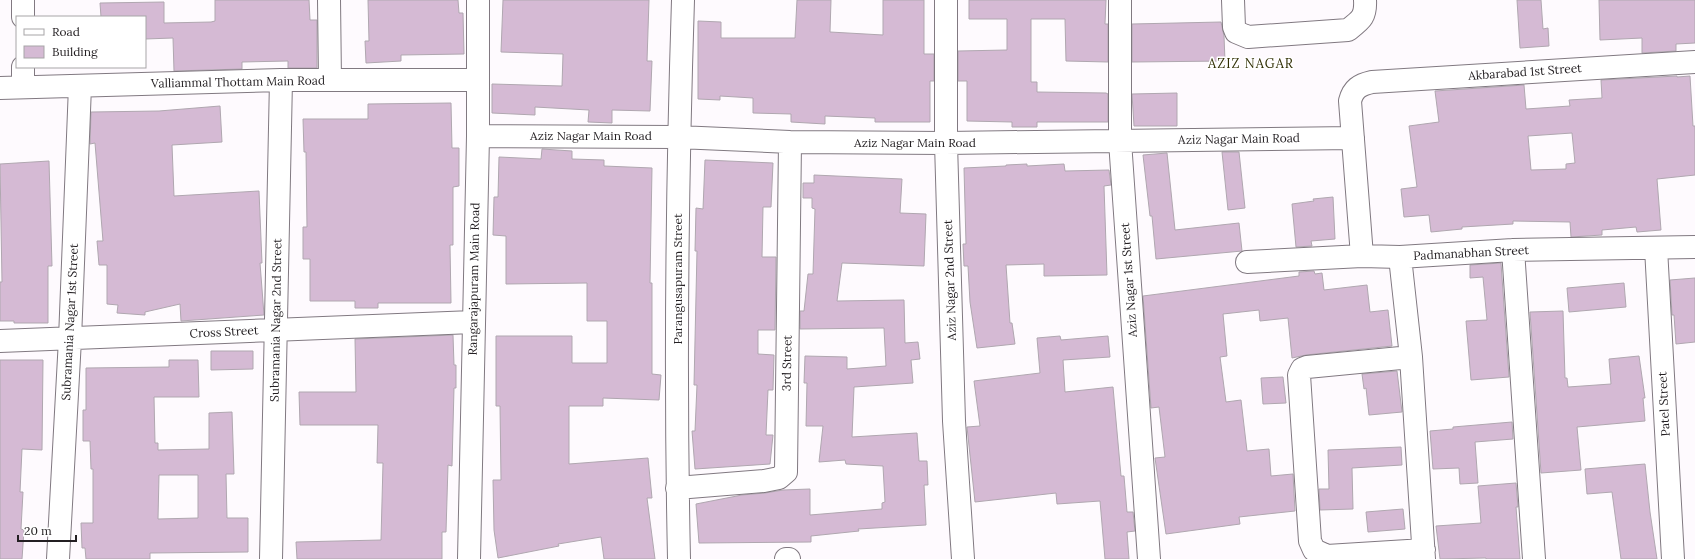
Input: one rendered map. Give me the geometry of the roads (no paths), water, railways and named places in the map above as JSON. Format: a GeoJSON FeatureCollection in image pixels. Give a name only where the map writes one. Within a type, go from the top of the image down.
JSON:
{"type":"FeatureCollection","features":[{"type":"Feature","properties":{"kind":"street"},"geometry":{"type":"LineString","coordinates":[[23,0],[23,16]]}},
{"type":"Feature","properties":{"kind":"street"},"geometry":{"type":"LineString","coordinates":[[329,0],[330,80]]}},
{"type":"Feature","properties":{"kind":"street","name":"Rangarajapuram Main Road"},"geometry":{"type":"LineString","coordinates":[[468,556],[478,136],[478,0]]}},
{"type":"Feature","properties":{"kind":"street","name":"Parangusapuram Street"},"geometry":{"type":"LineString","coordinates":[[679,559],[678,137],[683,0]]}},
{"type":"Feature","properties":{"kind":"street","name":"Aziz Nagar 2nd Street"},"geometry":{"type":"LineString","coordinates":[[946,0],[946,143],[954,420],[963,559]]}},
{"type":"Feature","properties":{"kind":"street","name":"Aziz Nagar 1st Street"},"geometry":{"type":"LineString","coordinates":[[1120,0],[1120,141],[1149,559]]}},
{"type":"Feature","properties":{"kind":"street"},"geometry":{"type":"LineString","coordinates":[[1233,0],[1234,27],[1236,32],[1248,37],[1348,30],[1359,22],[1366,12],[1365,0]]}},
{"type":"Feature","properties":{"kind":"street","name":"Akbarabad 1st Street"},"geometry":{"type":"LineString","coordinates":[[1352,138],[1350,101],[1352,93],[1357,87],[1372,82],[1695,62]]}},
{"type":"Feature","properties":{"kind":"street","name":"Valliammal Thottam Main Road"},"geometry":{"type":"LineString","coordinates":[[0,88],[23,77],[80,86],[281,80],[477,80]]}},
{"type":"Feature","properties":{"kind":"street","name":"Subramania Nagar 2nd Street"},"geometry":{"type":"LineString","coordinates":[[270,559],[277,329],[281,80]]}},
{"type":"Feature","properties":{"kind":"street","name":"Subramania Nagar 1st Street"},"geometry":{"type":"LineString","coordinates":[[58,559],[70,339],[80,86]]}},
{"type":"Feature","properties":{"kind":"street","name":"Aziz Nagar Main Road"},"geometry":{"type":"LineString","coordinates":[[478,136],[678,137],[790,142],[946,143],[1352,138]]}},
{"type":"Feature","properties":{"kind":"street"},"geometry":{"type":"LineString","coordinates":[[1352,138],[1362,256]]}},
{"type":"Feature","properties":{"kind":"street","name":"3rd Street"},"geometry":{"type":"LineString","coordinates":[[678,488],[764,481],[779,478],[786,472],[790,142]]}},
{"type":"Feature","properties":{"kind":"street","name":"Padmanabhan Street"},"geometry":{"type":"LineString","coordinates":[[1248,262],[1362,256],[1400,257],[1513,250],[1695,247]]}},
{"type":"Feature","properties":{"kind":"street","name":"Patel Street"},"geometry":{"type":"LineString","coordinates":[[1656,248],[1673,559]]}},
{"type":"Feature","properties":{"kind":"street"},"geometry":{"type":"LineString","coordinates":[[1513,250],[1534,559]]}},
{"type":"Feature","properties":{"kind":"street"},"geometry":{"type":"LineString","coordinates":[[1400,257],[1411,357],[1424,554],[1327,556],[1314,550],[1310,541],[1299,375],[1302,369],[1307,367],[1411,357]]}},
{"type":"Feature","properties":{"kind":"street","name":"Cross Street"},"geometry":{"type":"LineString","coordinates":[[0,341],[473,322]]}},
{"type":"Feature","properties":{"kind":"district","name":"AZIZ NAGAR"},"geometry":{"type":"Point","coordinates":[1251,63]}}]}
